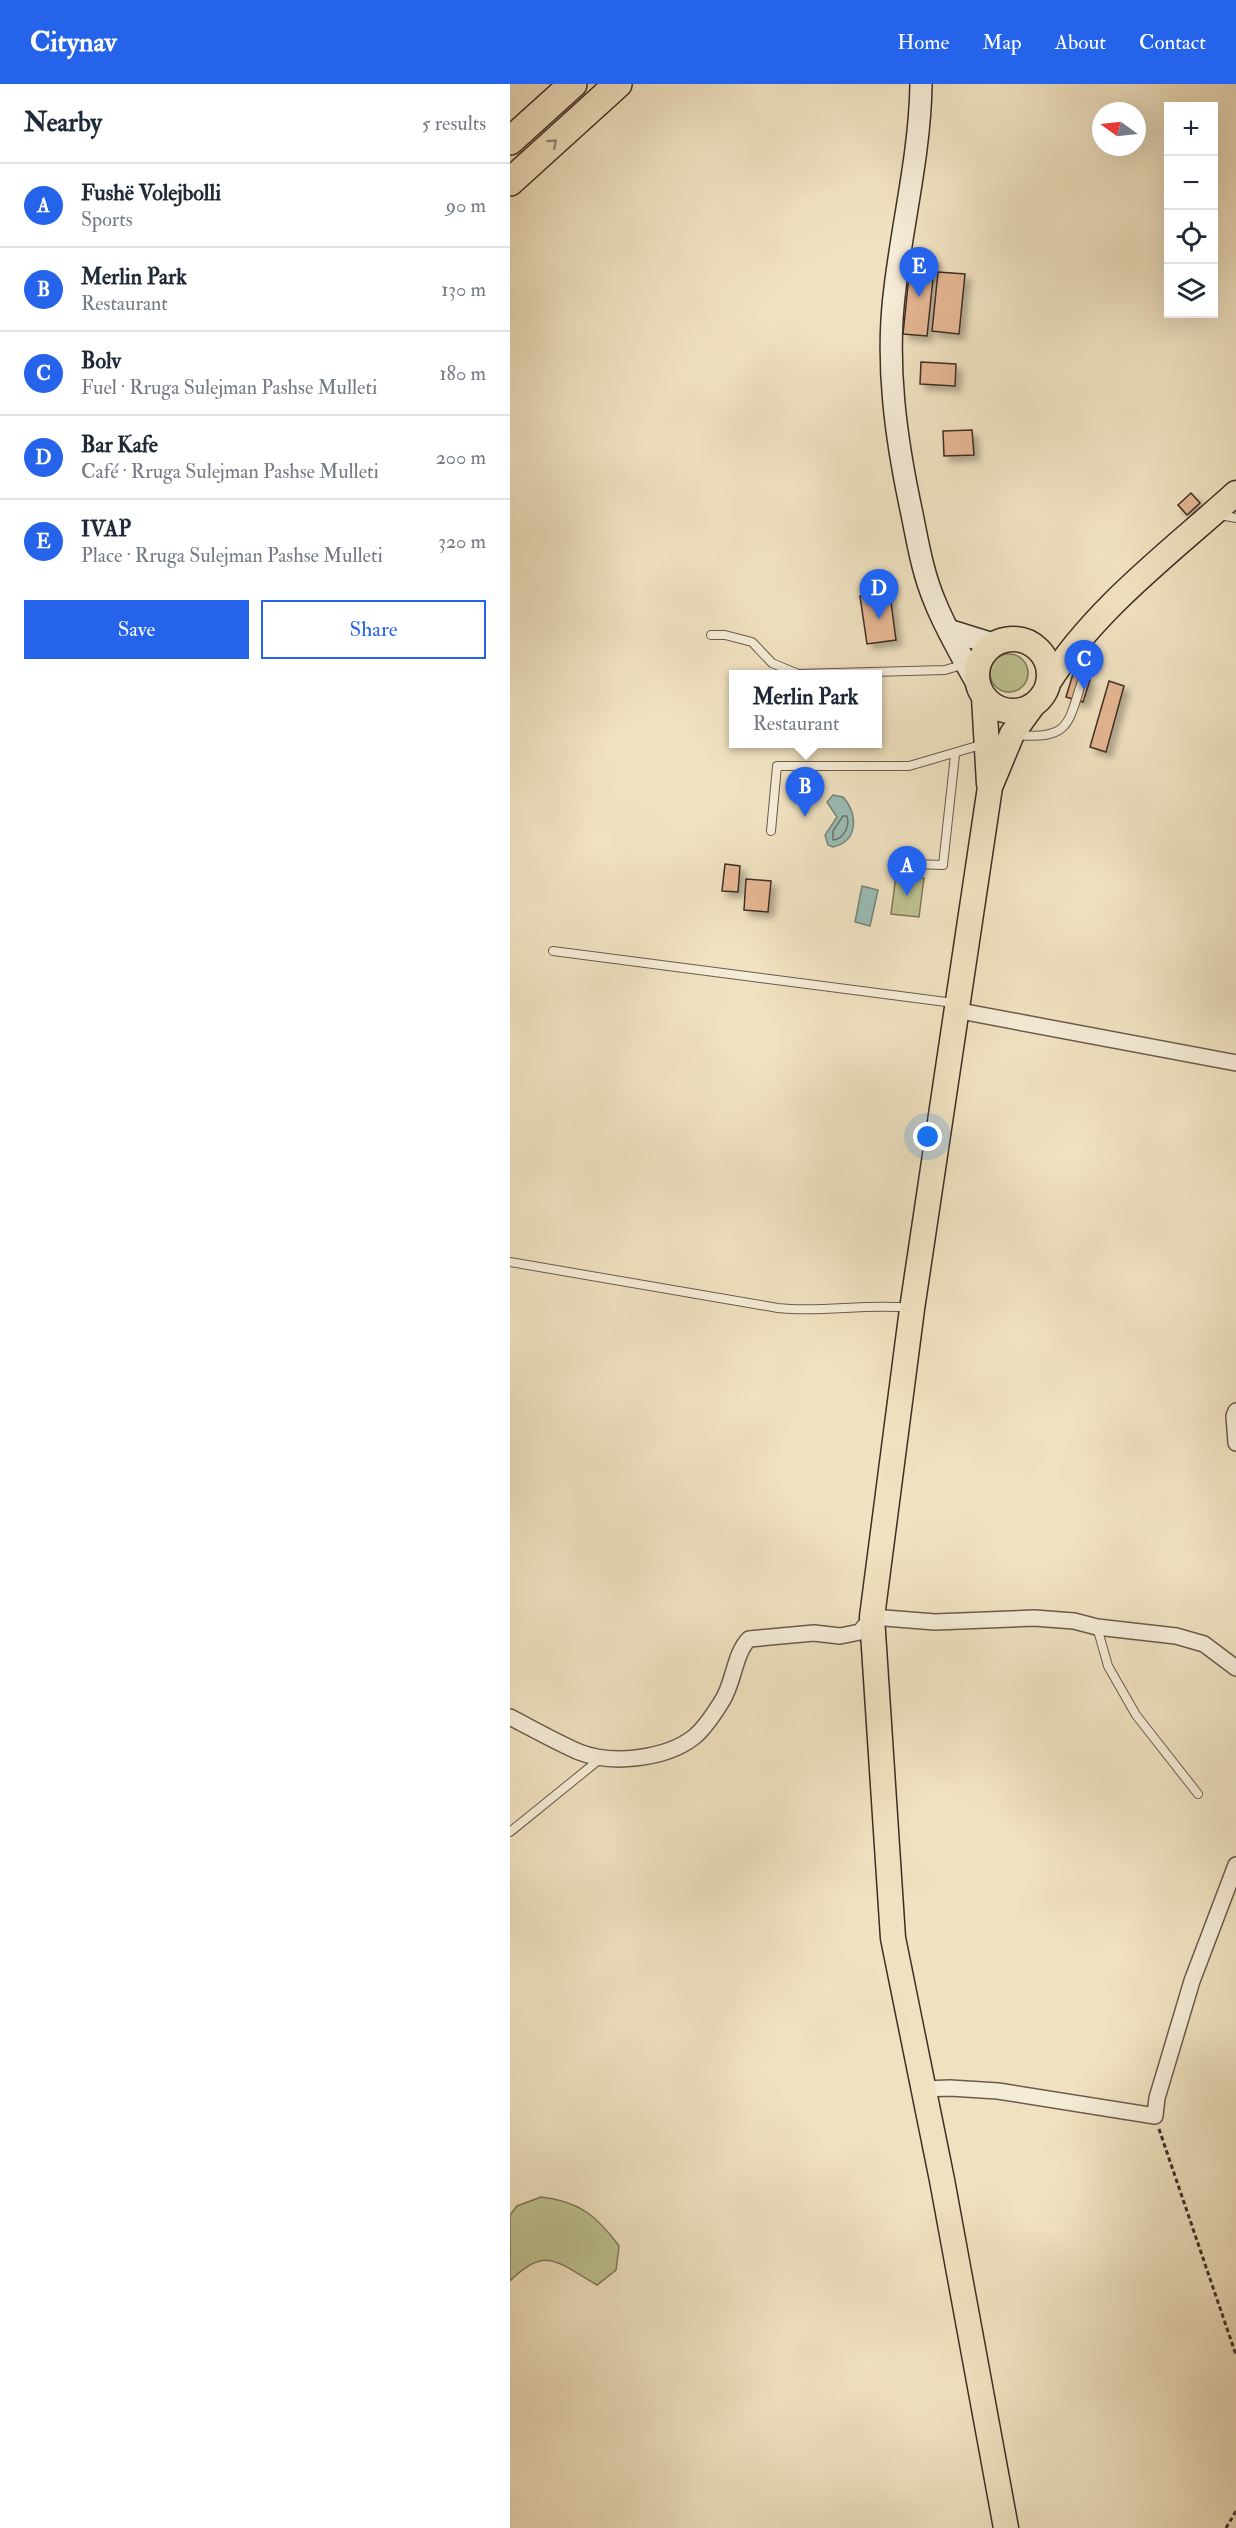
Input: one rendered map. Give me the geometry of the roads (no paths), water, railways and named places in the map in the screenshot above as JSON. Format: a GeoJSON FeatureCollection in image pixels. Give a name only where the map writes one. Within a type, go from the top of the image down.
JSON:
{"type":"FeatureCollection","features":[{"type":"Feature","properties":{"kind":"highway"},"geometry":{"type":"LineString","coordinates":[[510,141],[573,84]]}},
{"type":"Feature","properties":{"kind":"highway"},"geometry":{"type":"LineString","coordinates":[[510,182],[618,84]]}},
{"type":"Feature","properties":{"kind":"main road"},"geometry":{"type":"LineString","coordinates":[[921,84],[918,133],[895,288],[891,371],[903,474],[919,554],[934,602],[966,664],[982,692],[996,707],[1007,710],[1023,709],[1033,705]]}},
{"type":"Feature","properties":{"kind":"main road"},"geometry":{"type":"LineString","coordinates":[[1006,2528],[942,2180],[893,1938],[872,1617],[912,1309],[941,1122],[955,1007],[990,787],[1012,734],[1044,693],[1068,651],[1107,610],[1224,516],[1236,493]]}},
{"type":"Feature","properties":{"kind":"main road"},"geometry":{"type":"LineString","coordinates":[[1038,648],[1107,610]]}},
{"type":"Feature","properties":{"kind":"main road"},"geometry":{"type":"LineString","coordinates":[[948,630],[993,644]]}},
{"type":"Feature","properties":{"kind":"main road"},"geometry":{"type":"LineString","coordinates":[[990,787],[982,692],[977,666],[982,656],[993,644],[1002,640],[1018,639],[1038,648],[1048,667],[1048,683]]}},
{"type":"Feature","properties":{"kind":"street"},"geometry":{"type":"LineString","coordinates":[[955,1007],[1236,1063]]}},
{"type":"Feature","properties":{"kind":"street"},"geometry":{"type":"LineString","coordinates":[[1236,1411],[1234,1416],[1236,1443]]}},
{"type":"Feature","properties":{"kind":"street"},"geometry":{"type":"LineString","coordinates":[[510,1717],[581,1753],[603,1757],[631,1757],[669,1750],[694,1737],[727,1693],[743,1645],[749,1639],[814,1633],[840,1636],[860,1632],[872,1617],[935,1622],[1034,1618],[1074,1621],[1097,1627],[1176,1636],[1204,1644],[1236,1668]]}},
{"type":"Feature","properties":{"kind":"street"},"geometry":{"type":"LineString","coordinates":[[922,2089],[998,2091],[1155,2116],[1157,2097],[1192,1981],[1236,1865]]}},
{"type":"Feature","properties":{"kind":"lane"},"geometry":{"type":"LineString","coordinates":[[711,635],[725,634],[752,642],[772,663],[789,670]]}},
{"type":"Feature","properties":{"kind":"lane"},"geometry":{"type":"LineString","coordinates":[[1012,734],[1050,736],[1067,724],[1083,678],[1076,659],[1068,651]]}},
{"type":"Feature","properties":{"kind":"lane"},"geometry":{"type":"LineString","coordinates":[[882,672],[945,670],[966,664]]}},
{"type":"Feature","properties":{"kind":"lane"},"geometry":{"type":"LineString","coordinates":[[771,831],[777,766],[909,766],[955,755],[986,744]]}},
{"type":"Feature","properties":{"kind":"lane"},"geometry":{"type":"LineString","coordinates":[[911,864],[943,865],[955,755]]}},
{"type":"Feature","properties":{"kind":"lane"},"geometry":{"type":"LineString","coordinates":[[554,951],[955,1007]]}},
{"type":"Feature","properties":{"kind":"lane"},"geometry":{"type":"LineString","coordinates":[[510,1262],[778,1308],[820,1311],[890,1306],[912,1309]]}},
{"type":"Feature","properties":{"kind":"lane"},"geometry":{"type":"LineString","coordinates":[[1097,1627],[1108,1666],[1136,1715],[1198,1794]]}},
{"type":"Feature","properties":{"kind":"lane"},"geometry":{"type":"LineString","coordinates":[[510,1832],[603,1757]]}},
{"type":"Feature","properties":{"kind":"water"},"geometry":{"type":"Polygon","coordinates":[[[833,795],[843,797],[848,803],[853,826],[848,839],[833,847],[828,845],[825,835],[837,817],[827,802],[833,795]]]}},
{"type":"Feature","properties":{"kind":"water"},"geometry":{"type":"Polygon","coordinates":[[[862,886],[878,890],[870,926],[855,922],[862,886]]]}},
{"type":"Feature","properties":{"kind":"place","name":"IVAP"},"geometry":{"type":"Point","coordinates":[919,297]}},
{"type":"Feature","properties":{"kind":"place","name":"Bar Kafe"},"geometry":{"type":"Point","coordinates":[879,619]}},
{"type":"Feature","properties":{"kind":"place","name":"Bolv"},"geometry":{"type":"Point","coordinates":[1084,690]}},
{"type":"Feature","properties":{"kind":"place","name":"Merlin Park"},"geometry":{"type":"Point","coordinates":[805,817]}},
{"type":"Feature","properties":{"kind":"place","name":"Fushë Volejbolli"},"geometry":{"type":"Point","coordinates":[907,896]}}]}
